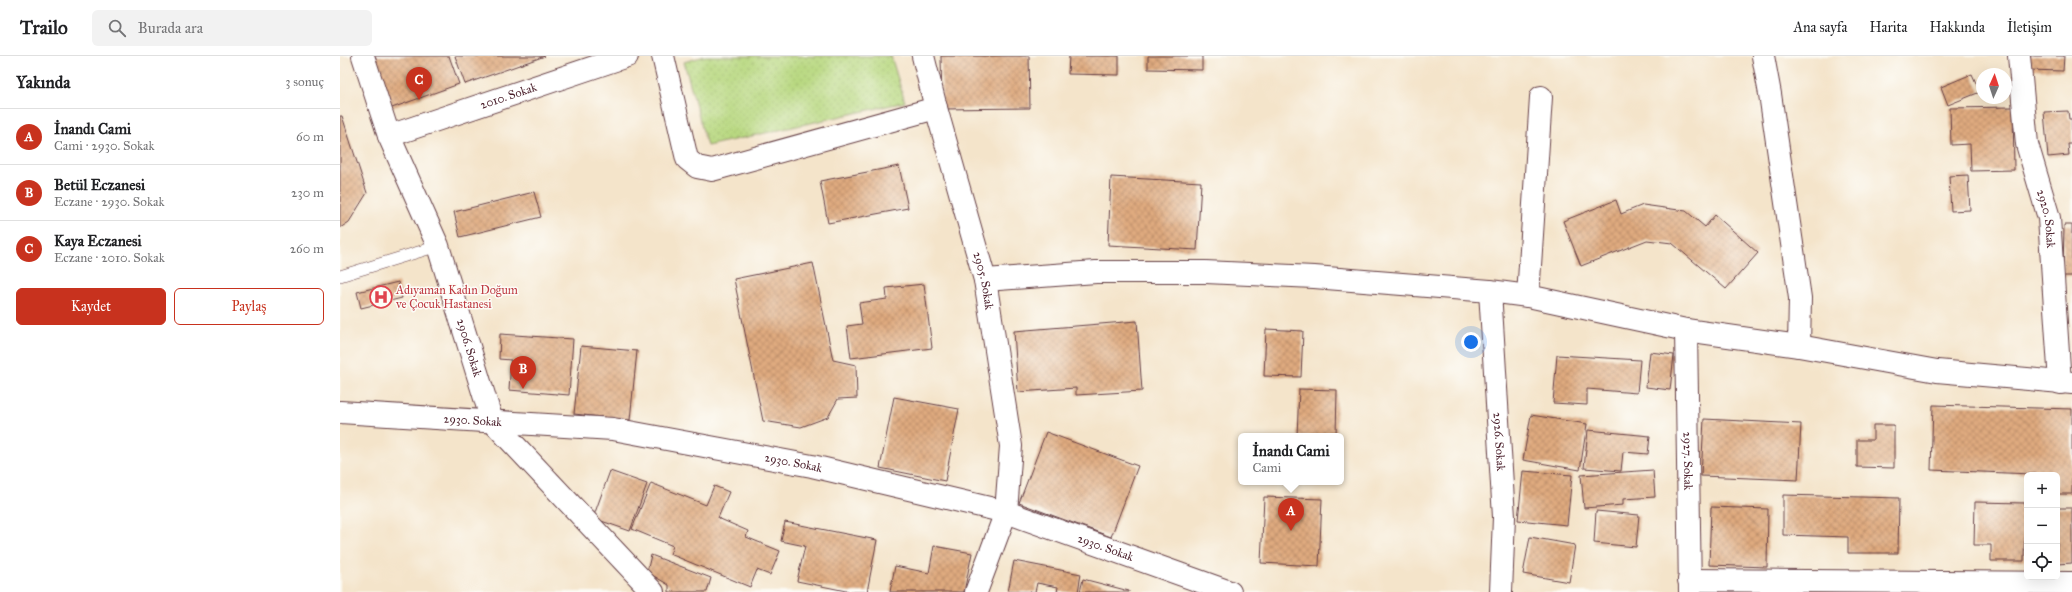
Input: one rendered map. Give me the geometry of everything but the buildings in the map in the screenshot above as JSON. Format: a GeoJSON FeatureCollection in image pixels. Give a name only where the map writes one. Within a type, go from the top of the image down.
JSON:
{"type":"FeatureCollection","features":[{"type":"Feature","properties":{"kind":"street","name":"2906. Sokak"},"geometry":{"type":"LineString","coordinates":[[363,56],[389,136],[438,246],[492,421],[653,592]]}},
{"type":"Feature","properties":{"kind":"street","name":"2010. Sokak"},"geometry":{"type":"LineString","coordinates":[[389,136],[628,56]]}},
{"type":"Feature","properties":{"kind":"street"},"geometry":{"type":"LineString","coordinates":[[663,56],[687,160],[697,167],[712,170],[936,108]]}},
{"type":"Feature","properties":{"kind":"street","name":"2905. Sokak"},"geometry":{"type":"LineString","coordinates":[[923,56],[936,108],[985,280],[1011,446],[1006,512]]}},
{"type":"Feature","properties":{"kind":"street"},"geometry":{"type":"LineString","coordinates":[[1763,56],[1800,298],[1799,346]]}},
{"type":"Feature","properties":{"kind":"street","name":"2920. Sokak"},"geometry":{"type":"LineString","coordinates":[[2019,56],[2027,144],[2049,218],[2066,383]]}},
{"type":"Feature","properties":{"kind":"street"},"geometry":{"type":"LineString","coordinates":[[1528,296],[1541,97]]}},
{"type":"Feature","properties":{"kind":"street"},"geometry":{"type":"LineString","coordinates":[[985,280],[1096,272],[1205,272],[1314,278],[1490,291],[1528,296],[1686,330],[1799,346],[1937,370],[2066,383]]}},
{"type":"Feature","properties":{"kind":"street","name":"2926. Sokak"},"geometry":{"type":"LineString","coordinates":[[1490,291],[1504,517],[1501,592]]}},
{"type":"Feature","properties":{"kind":"street","name":"2927. Sokak"},"geometry":{"type":"LineString","coordinates":[[1686,330],[1690,586]]}},
{"type":"Feature","properties":{"kind":"street","name":"2930. Sokak"},"geometry":{"type":"LineString","coordinates":[[340,412],[613,429],[812,466],[1006,512],[1202,587],[1230,592]]}},
{"type":"Feature","properties":{"kind":"street"},"geometry":{"type":"LineString","coordinates":[[976,592],[1006,512]]}},
{"type":"Feature","properties":{"kind":"street"},"geometry":{"type":"LineString","coordinates":[[1690,586],[2072,583]]}},
{"type":"Feature","properties":{"kind":"lane"},"geometry":{"type":"LineString","coordinates":[[340,276],[438,246]]}},
{"type":"Feature","properties":{"kind":"green space"},"geometry":{"type":"Polygon","coordinates":[[[705,56],[891,56],[905,102],[707,146],[684,62],[705,56]]]}},
{"type":"Feature","properties":{"kind":"place","name":"Kaya Eczanesi"},"geometry":{"type":"Point","coordinates":[419,100]}},
{"type":"Feature","properties":{"kind":"place","name":"Adıyaman Kadın Doğum ve Çocuk Hastanesi"},"geometry":{"type":"Point","coordinates":[381,297]}},
{"type":"Feature","properties":{"kind":"place","name":"Betül Eczanesi"},"geometry":{"type":"Point","coordinates":[523,389]}},
{"type":"Feature","properties":{"kind":"place","name":"İnandı Cami"},"geometry":{"type":"Point","coordinates":[1291,531]}}]}
